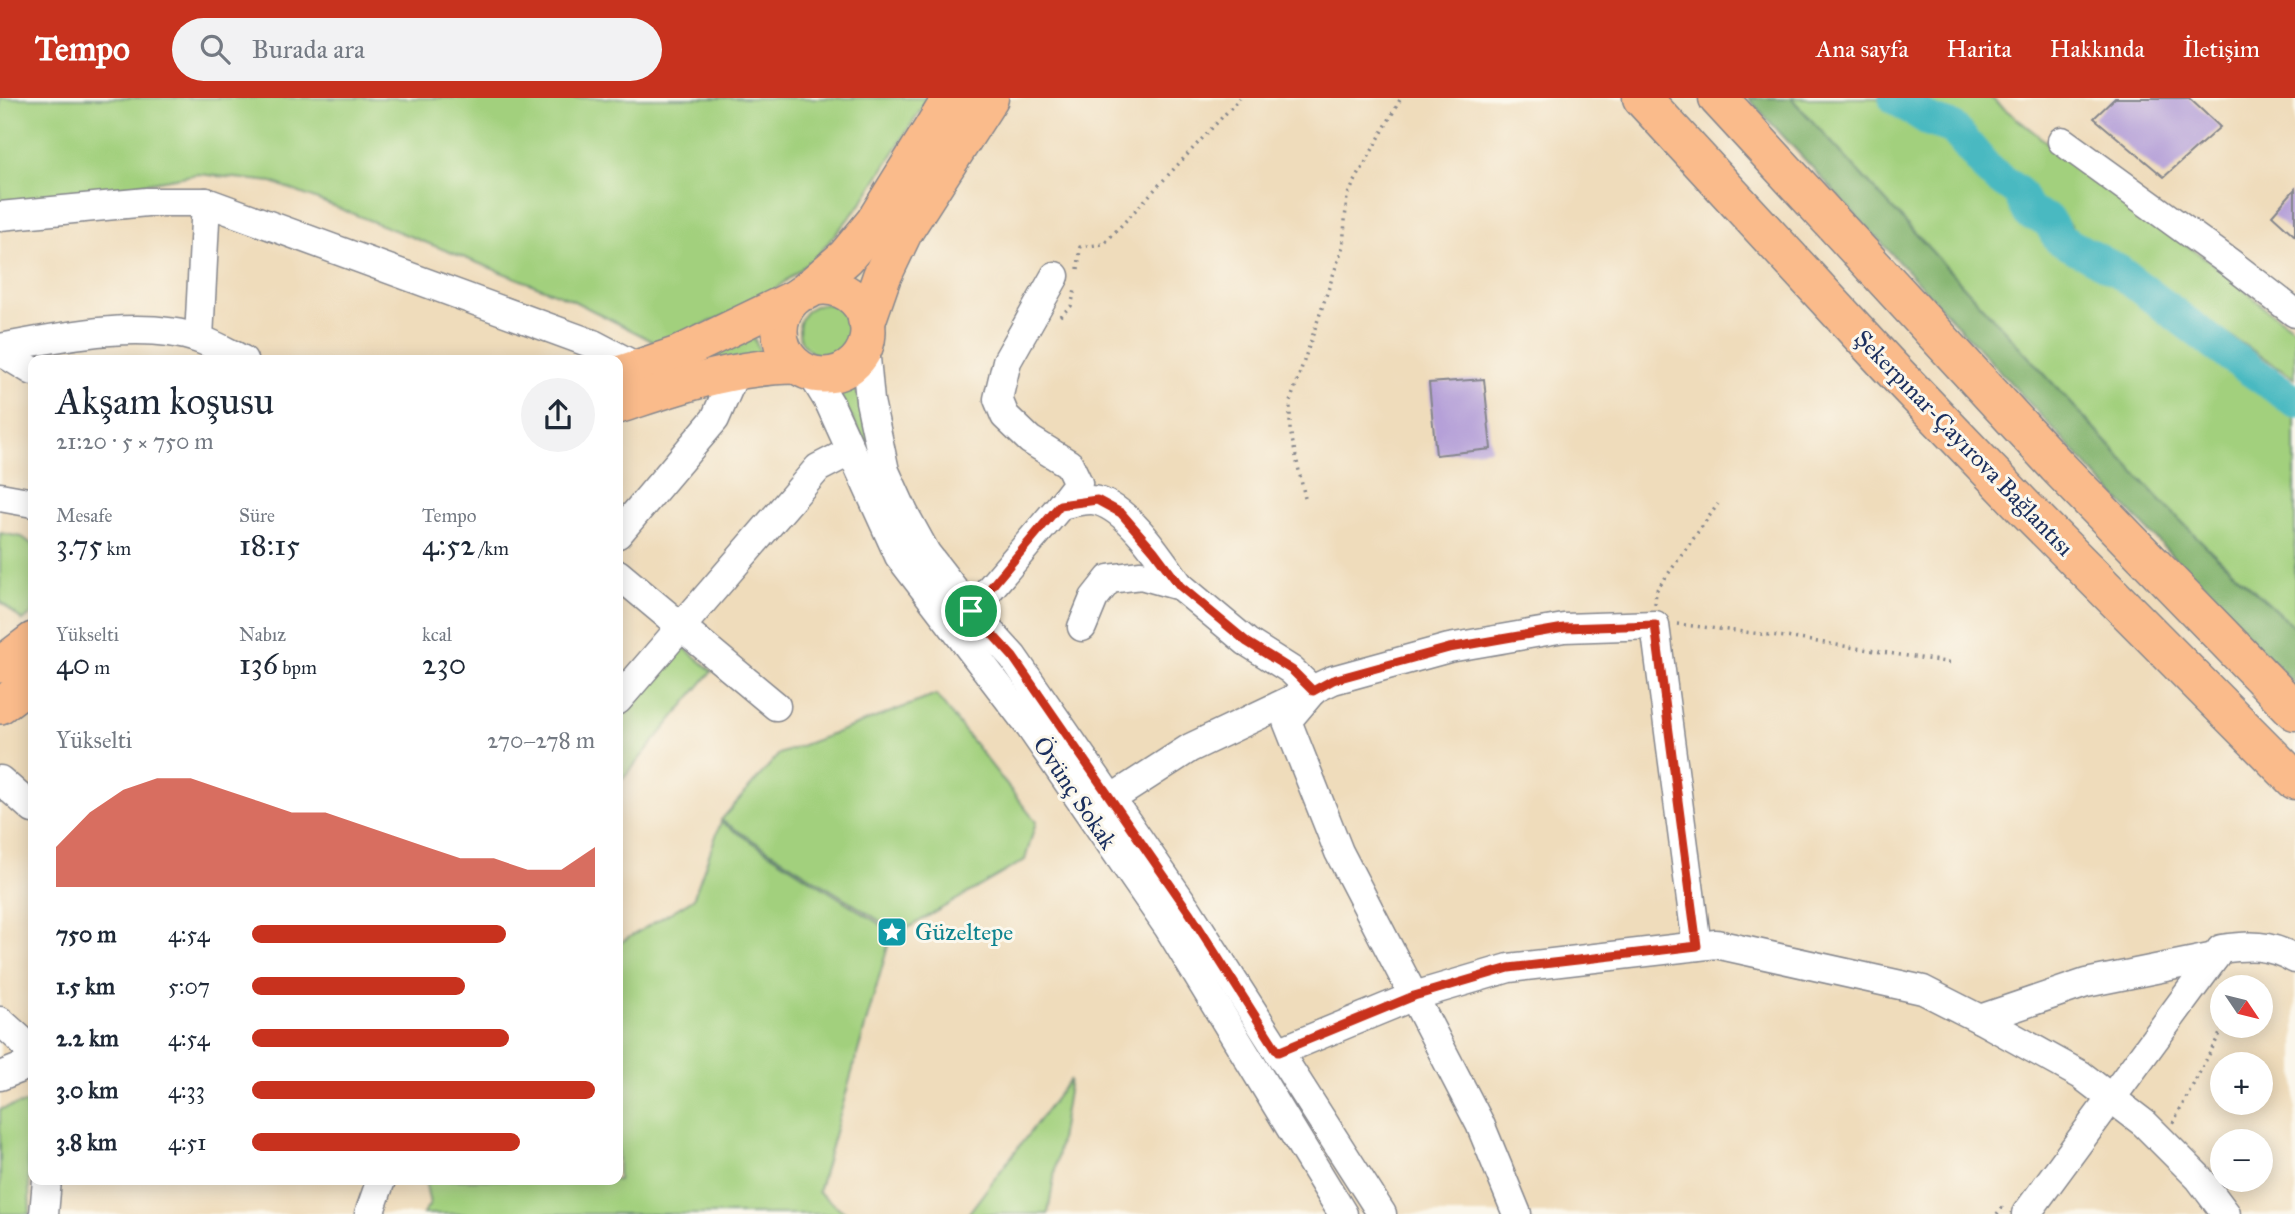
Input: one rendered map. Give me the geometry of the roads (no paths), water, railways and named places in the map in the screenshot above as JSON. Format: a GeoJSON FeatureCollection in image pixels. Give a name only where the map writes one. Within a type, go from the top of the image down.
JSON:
{"type":"FeatureCollection","features":[{"type":"Feature","properties":{"kind":"highway"},"geometry":{"type":"LineString","coordinates":[[802,293],[846,257],[875,222],[952,98]]}},
{"type":"Feature","properties":{"kind":"highway"},"geometry":{"type":"LineString","coordinates":[[866,333],[882,276],[903,232],[989,98]]}},
{"type":"Feature","properties":{"kind":"highway"},"geometry":{"type":"LineString","coordinates":[[1616,98],[1778,246]]}},
{"type":"Feature","properties":{"kind":"highway","name":"Şekerpınar-Çayırova Bağlantısı"},"geometry":{"type":"LineString","coordinates":[[1642,98],[2022,505],[2295,780]]}},
{"type":"Feature","properties":{"kind":"highway","name":"Şekerpınar-Çayırova Bağlantısı"},"geometry":{"type":"LineString","coordinates":[[1718,98],[2057,466],[2295,711]]}},
{"type":"Feature","properties":{"kind":"main road"},"geometry":{"type":"LineString","coordinates":[[623,404],[736,371],[769,366],[804,369],[824,375],[848,368],[858,359],[866,333],[860,306],[850,295],[837,289],[822,287],[802,293],[678,354],[627,370]]}},
{"type":"Feature","properties":{"kind":"main road"},"geometry":{"type":"LineString","coordinates":[[802,293],[788,305],[780,326],[783,348],[804,369]]}},
{"type":"Feature","properties":{"kind":"main road"},"geometry":{"type":"LineString","coordinates":[[0,665],[28,644]]}},
{"type":"Feature","properties":{"kind":"main road"},"geometry":{"type":"LineString","coordinates":[[0,706],[28,685]]}},
{"type":"Feature","properties":{"kind":"street"},"geometry":{"type":"LineString","coordinates":[[2062,141],[2295,313]]}},
{"type":"Feature","properties":{"kind":"street"},"geometry":{"type":"LineString","coordinates":[[0,216],[147,202],[206,202],[593,344],[607,355]]}},
{"type":"Feature","properties":{"kind":"street"},"geometry":{"type":"LineString","coordinates":[[199,338],[206,202]]}},
{"type":"Feature","properties":{"kind":"street"},"geometry":{"type":"LineString","coordinates":[[971,611],[1078,483],[1069,464],[1030,440],[1005,416],[998,399],[1007,361],[1022,332],[1070,277]]}},
{"type":"Feature","properties":{"kind":"street"},"geometry":{"type":"LineString","coordinates":[[0,349],[73,335],[147,330],[199,338],[233,355]]}},
{"type":"Feature","properties":{"kind":"street","name":"Övünç Sokak"},"geometry":{"type":"LineString","coordinates":[[866,333],[870,401],[885,471],[926,553],[971,611],[1013,657],[1189,912],[1382,1214]]}},
{"type":"Feature","properties":{"kind":"street"},"geometry":{"type":"LineString","coordinates":[[0,349],[28,369]]}},
{"type":"Feature","properties":{"kind":"street","name":"Övünç Sokak"},"geometry":{"type":"LineString","coordinates":[[804,369],[830,404],[899,556],[1030,727],[1168,928],[1343,1214]]}},
{"type":"Feature","properties":{"kind":"street"},"geometry":{"type":"LineString","coordinates":[[623,528],[715,419],[736,371]]}},
{"type":"Feature","properties":{"kind":"street"},"geometry":{"type":"LineString","coordinates":[[623,693],[818,468],[851,451]]}},
{"type":"Feature","properties":{"kind":"street"},"geometry":{"type":"LineString","coordinates":[[0,497],[28,502]]}},
{"type":"Feature","properties":{"kind":"street"},"geometry":{"type":"LineString","coordinates":[[1060,505],[1097,500],[1121,513],[1180,586],[1247,642],[1292,670],[1313,691]]}},
{"type":"Feature","properties":{"kind":"street"},"geometry":{"type":"LineString","coordinates":[[1082,627],[1094,598],[1109,579],[1141,575],[1180,586]]}},
{"type":"Feature","properties":{"kind":"street"},"geometry":{"type":"LineString","coordinates":[[623,578],[776,706]]}},
{"type":"Feature","properties":{"kind":"street"},"geometry":{"type":"LineString","coordinates":[[1111,799],[1190,748],[1333,680],[1449,648],[1564,628],[1655,625],[1697,946]]}},
{"type":"Feature","properties":{"kind":"street"},"geometry":{"type":"LineString","coordinates":[[1313,691],[1287,721],[1339,852],[1480,1124],[1517,1214]]}},
{"type":"Feature","properties":{"kind":"street"},"geometry":{"type":"LineString","coordinates":[[0,780],[28,804]]}},
{"type":"Feature","properties":{"kind":"street"},"geometry":{"type":"LineString","coordinates":[[1278,1052],[1414,996],[1509,968],[1716,944],[1923,990],[1980,1019],[2081,1075],[2145,1124],[2199,1178],[2226,1214]]}},
{"type":"Feature","properties":{"kind":"street"},"geometry":{"type":"LineString","coordinates":[[2026,1214],[2221,949],[2246,946],[2278,949],[2295,958]]}},
{"type":"Feature","properties":{"kind":"street"},"geometry":{"type":"LineString","coordinates":[[1980,1019],[2086,983],[2215,957]]}},
{"type":"Feature","properties":{"kind":"street"},"geometry":{"type":"LineString","coordinates":[[0,1021],[28,1049]]}},
{"type":"Feature","properties":{"kind":"street"},"geometry":{"type":"LineString","coordinates":[[0,1076],[28,1065]]}},
{"type":"Feature","properties":{"kind":"street"},"geometry":{"type":"LineString","coordinates":[[44,1214],[47,1185]]}},
{"type":"Feature","properties":{"kind":"street"},"geometry":{"type":"LineString","coordinates":[[369,1214],[379,1185]]}},
{"type":"Feature","properties":{"kind":"waterway"},"geometry":{"type":"LineString","coordinates":[[1895,98],[1931,121],[1953,128],[1990,172],[2019,193],[2029,213],[2048,220],[2059,239],[2117,270],[2233,358],[2295,401]]}},
{"type":"Feature","properties":{"kind":"place","name":"Güzeltepe"},"geometry":{"type":"Point","coordinates":[892,932]}}]}
